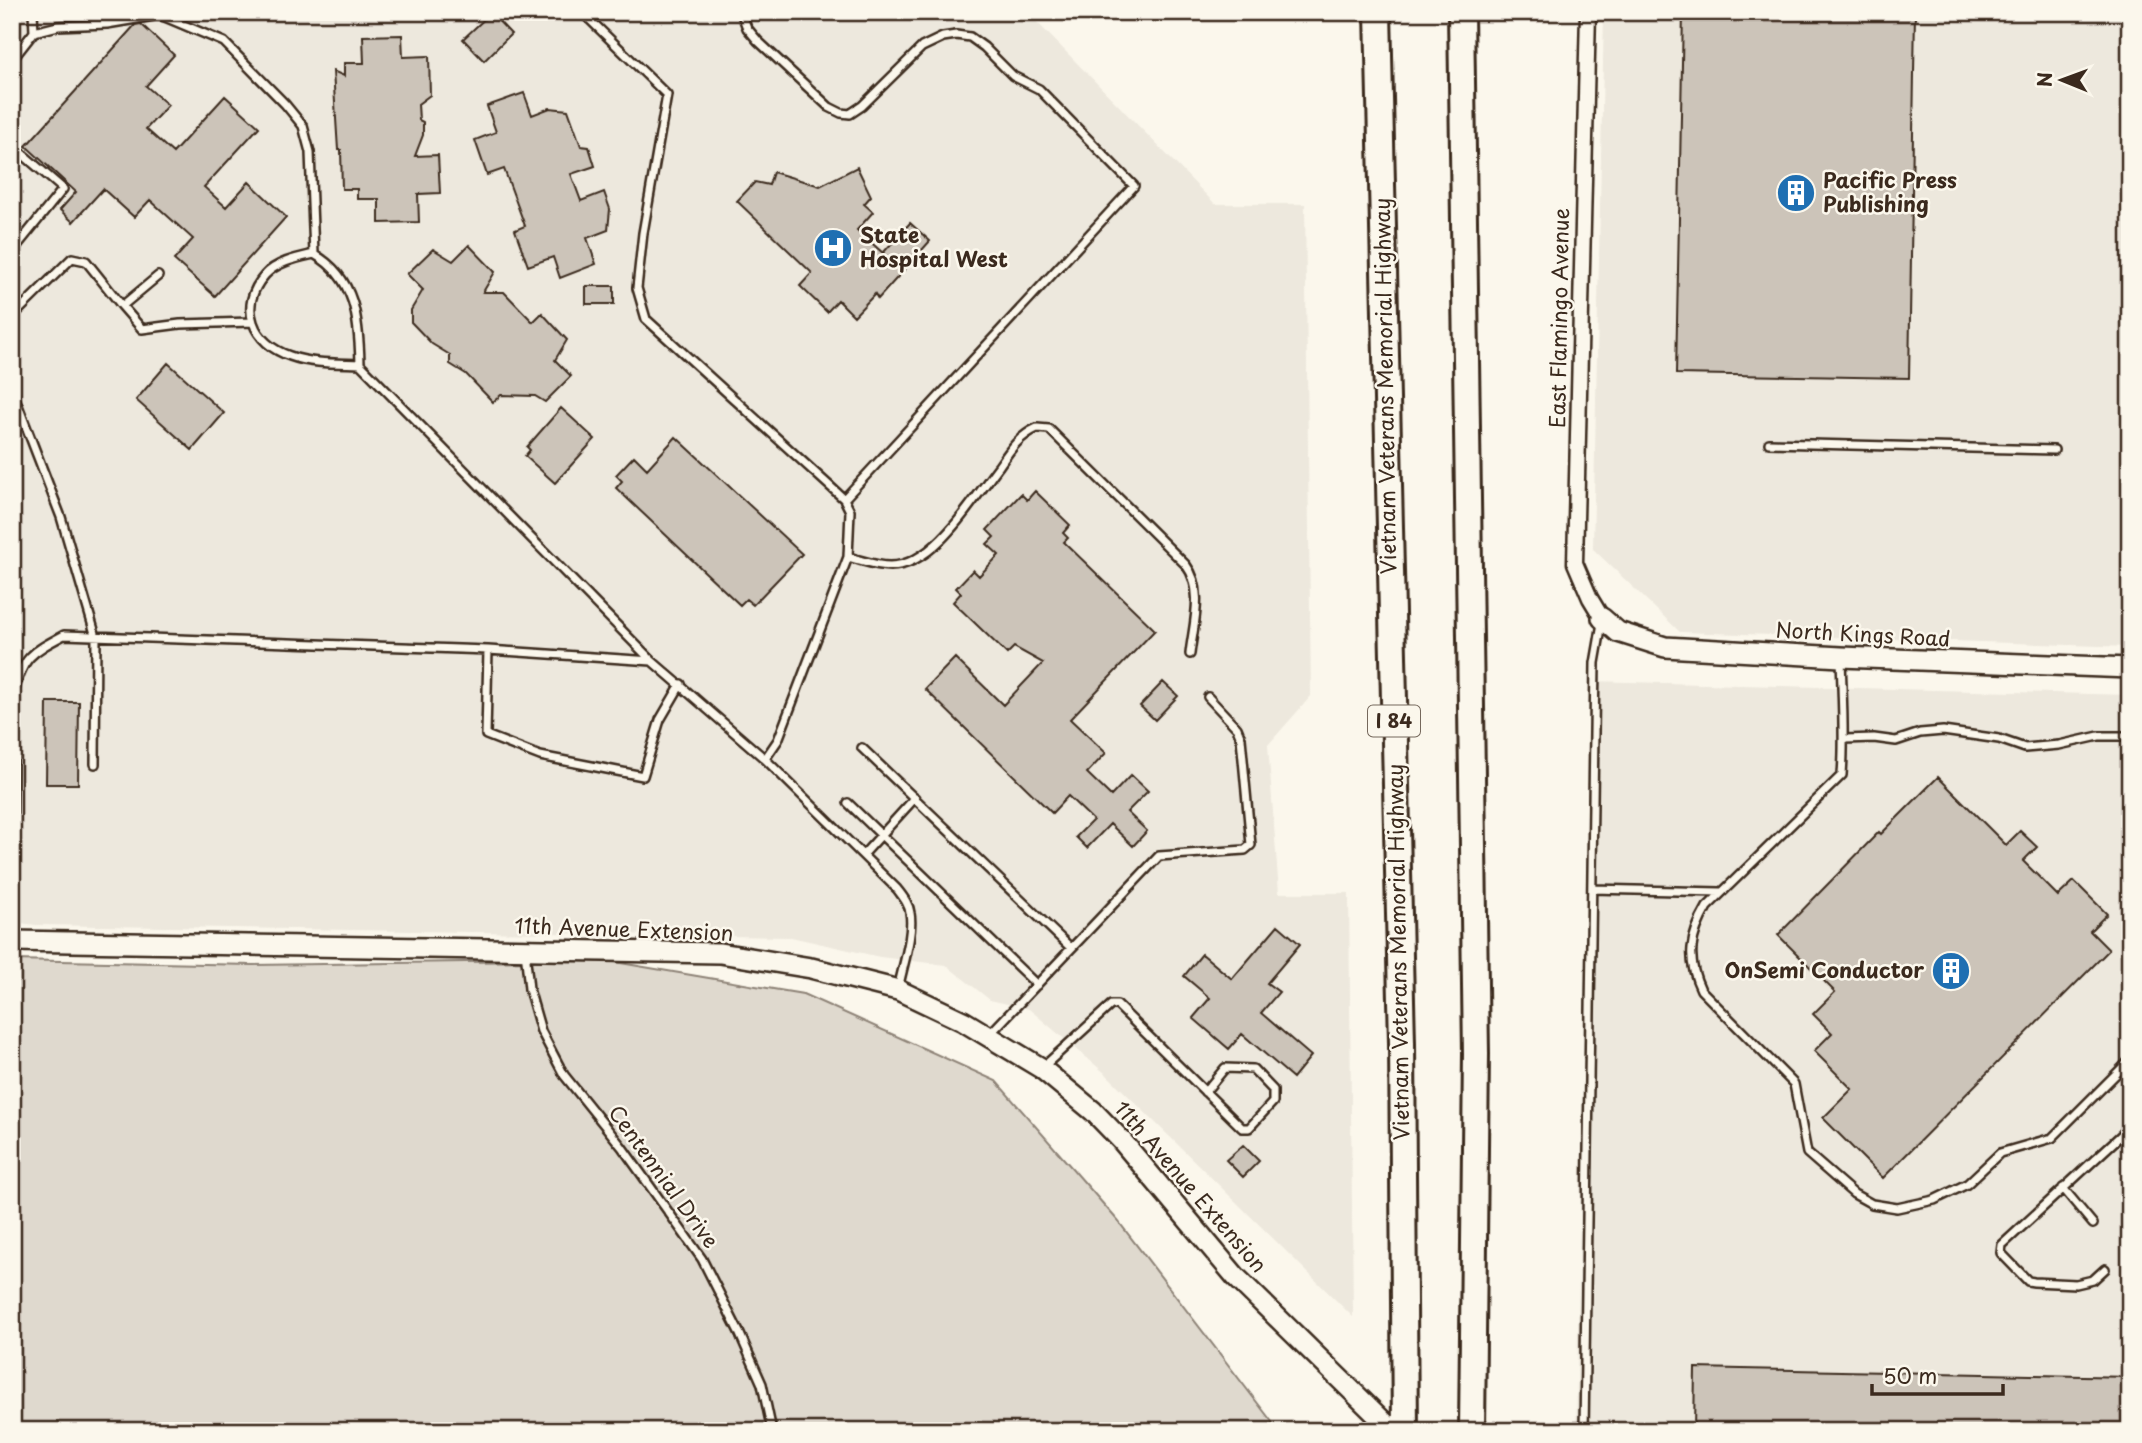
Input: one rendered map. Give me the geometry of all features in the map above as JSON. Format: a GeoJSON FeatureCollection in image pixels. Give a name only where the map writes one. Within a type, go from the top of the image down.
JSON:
{"type":"FeatureCollection","features":[{"type":"Feature","properties":{"kind":"highway","name":"Vietnam Veterans Memorial Highway"},"geometry":{"type":"LineString","coordinates":[[1378,12],[1402,1043],[1405,1431]]}},
{"type":"Feature","properties":{"kind":"highway"},"geometry":{"type":"LineString","coordinates":[[1461,12],[1476,1054],[1472,1431]]}},
{"type":"Feature","properties":{"kind":"street","name":"East Flamingo Avenue"},"geometry":{"type":"LineString","coordinates":[[1587,12],[1575,563],[1602,618]]}},
{"type":"Feature","properties":{"kind":"street","name":"North Kings Road"},"geometry":{"type":"LineString","coordinates":[[1602,618],[1618,632],[1665,647],[2130,668]]}},
{"type":"Feature","properties":{"kind":"street","name":"11th Avenue Extension"},"geometry":{"type":"LineString","coordinates":[[12,941],[720,953],[811,968],[898,990],[988,1035],[1041,1069],[1093,1111],[1122,1140],[1236,1277],[1393,1431]]}},
{"type":"Feature","properties":{"kind":"lane"},"geometry":{"type":"LineString","coordinates":[[33,12],[34,32]]}},
{"type":"Feature","properties":{"kind":"lane"},"geometry":{"type":"LineString","coordinates":[[582,12],[667,95],[643,233],[638,288],[646,319],[844,499],[850,511],[848,557],[778,740],[765,759]]}},
{"type":"Feature","properties":{"kind":"lane"},"geometry":{"type":"LineString","coordinates":[[741,12],[747,28],[758,41],[829,107],[850,114],[862,106],[922,47],[943,37],[970,37],[1013,76],[1039,89],[1134,186],[844,499]]}},
{"type":"Feature","properties":{"kind":"lane"},"geometry":{"type":"LineString","coordinates":[[12,60],[34,32],[58,26],[107,24],[160,14],[224,43],[303,125],[310,152],[314,254]]}},
{"type":"Feature","properties":{"kind":"lane"},"geometry":{"type":"LineString","coordinates":[[12,145],[63,190],[12,252]]}},
{"type":"Feature","properties":{"kind":"lane"},"geometry":{"type":"LineString","coordinates":[[360,364],[359,328],[354,302],[343,281],[326,261],[314,254],[283,262],[265,275],[254,293],[250,313],[254,330],[267,344],[289,356],[316,362],[360,364],[652,661],[765,759],[897,889],[910,910],[912,924],[898,990]]}},
{"type":"Feature","properties":{"kind":"lane"},"geometry":{"type":"LineString","coordinates":[[12,317],[72,257],[86,261],[142,328],[252,322]]}},
{"type":"Feature","properties":{"kind":"lane"},"geometry":{"type":"LineString","coordinates":[[122,306],[158,276]]}},
{"type":"Feature","properties":{"kind":"lane"},"geometry":{"type":"LineString","coordinates":[[12,390],[61,517],[96,637],[95,764]]}},
{"type":"Feature","properties":{"kind":"lane"},"geometry":{"type":"LineString","coordinates":[[848,557],[891,566],[912,563],[924,556],[954,525],[1018,440],[1037,428],[1049,429],[1194,576],[1197,592],[1190,654]]}},
{"type":"Feature","properties":{"kind":"lane"},"geometry":{"type":"LineString","coordinates":[[1769,443],[2053,450]]}},
{"type":"Feature","properties":{"kind":"lane"},"geometry":{"type":"LineString","coordinates":[[1584,1431],[1595,663],[1602,618]]}},
{"type":"Feature","properties":{"kind":"lane"},"geometry":{"type":"LineString","coordinates":[[12,878],[14,695],[18,676],[30,654],[64,635],[488,650],[652,661]]}},
{"type":"Feature","properties":{"kind":"lane"},"geometry":{"type":"LineString","coordinates":[[488,650],[486,735],[540,756],[643,776],[660,720],[681,684]]}},
{"type":"Feature","properties":{"kind":"lane"},"geometry":{"type":"LineString","coordinates":[[1841,657],[1845,739],[1842,775],[1707,907],[1693,938],[1691,962],[1693,975],[1701,990],[1794,1084],[1807,1153],[1854,1194],[1872,1204],[1896,1208],[1934,1200],[1967,1184],[2000,1153],[2052,1138],[2130,1060]]}},
{"type":"Feature","properties":{"kind":"lane"},"geometry":{"type":"LineString","coordinates":[[988,1035],[1159,856],[1245,850],[1251,845],[1241,738],[1237,728],[1208,698]]}},
{"type":"Feature","properties":{"kind":"lane"},"geometry":{"type":"LineString","coordinates":[[1845,739],[1874,738],[1896,741],[1920,733],[1943,730],[1999,739],[2025,748],[2059,745],[2099,736],[2130,736]]}},
{"type":"Feature","properties":{"kind":"lane"},"geometry":{"type":"LineString","coordinates":[[862,748],[1071,948]]}},
{"type":"Feature","properties":{"kind":"lane"},"geometry":{"type":"LineString","coordinates":[[863,855],[915,798]]}},
{"type":"Feature","properties":{"kind":"lane"},"geometry":{"type":"LineString","coordinates":[[848,803],[1037,985]]}},
{"type":"Feature","properties":{"kind":"lane"},"geometry":{"type":"LineString","coordinates":[[1592,889],[1720,892]]}},
{"type":"Feature","properties":{"kind":"lane","name":"Centennial Drive"},"geometry":{"type":"LineString","coordinates":[[525,948],[529,989],[541,1031],[564,1075],[622,1147],[702,1259],[762,1384],[772,1431]]}},
{"type":"Feature","properties":{"kind":"lane"},"geometry":{"type":"LineString","coordinates":[[1041,1069],[1114,1004],[1242,1128],[1249,1128],[1273,1102],[1273,1090],[1253,1069],[1225,1068],[1205,1092]]}},
{"type":"Feature","properties":{"kind":"lane"},"geometry":{"type":"LineString","coordinates":[[2105,1269],[2093,1280],[2076,1284],[2028,1281],[2001,1253],[2002,1245],[2130,1126]]}},
{"type":"Feature","properties":{"kind":"lane"},"geometry":{"type":"LineString","coordinates":[[2063,1188],[2093,1224]]}},
{"type":"Feature","properties":{"kind":"shaded area"},"geometry":{"type":"Polygon","coordinates":[[[12,12],[1027,12],[1215,204],[1305,204],[1311,696],[1268,745],[1279,893],[1349,893],[1353,1317],[1106,1074],[1029,1009],[990,1000],[946,965],[880,957],[791,937],[36,925],[12,922],[12,12]]]}},
{"type":"Feature","properties":{"kind":"shaded area"},"geometry":{"type":"Polygon","coordinates":[[[1604,12],[2130,12],[2130,647],[1680,632],[1593,549],[1604,12]]]}},
{"type":"Feature","properties":{"kind":"shaded area"},"geometry":{"type":"Polygon","coordinates":[[[1590,681],[2130,695],[2130,1431],[1576,1431],[1590,681]]]}},
{"type":"Feature","properties":{"kind":"shaded area"},"geometry":{"type":"Polygon","coordinates":[[[12,960],[253,965],[603,960],[803,994],[996,1081],[1118,1221],[1279,1431],[12,1431],[12,960]]]}},
{"type":"Feature","properties":{"kind":"building","name":"Pacific Press Publishing"},"geometry":{"type":"Polygon","coordinates":[[[1683,12],[1915,12],[1909,378],[1676,374],[1683,12]]]}},
{"type":"Feature","properties":{"kind":"building"},"geometry":{"type":"Polygon","coordinates":[[[491,13],[511,34],[484,61],[463,39],[491,13]]]}},
{"type":"Feature","properties":{"kind":"building"},"geometry":{"type":"Polygon","coordinates":[[[141,24],[174,55],[146,86],[168,105],[146,129],[173,153],[225,96],[259,127],[204,187],[226,207],[249,182],[286,217],[215,296],[174,260],[193,239],[150,200],[134,217],[103,189],[73,222],[60,210],[76,192],[26,146],[135,25],[141,24]]]}},
{"type":"Feature","properties":{"kind":"building"},"geometry":{"type":"Polygon","coordinates":[[[402,35],[403,57],[429,56],[430,95],[418,104],[423,135],[415,156],[438,155],[440,193],[418,194],[419,222],[379,223],[379,199],[357,199],[357,189],[342,189],[333,71],[344,76],[344,63],[364,63],[363,36],[402,35]]]}},
{"type":"Feature","properties":{"kind":"building"},"geometry":{"type":"Polygon","coordinates":[[[524,93],[532,115],[550,108],[568,110],[581,146],[589,147],[595,166],[571,174],[581,201],[604,192],[610,209],[608,230],[587,238],[596,264],[560,278],[553,257],[528,266],[515,230],[525,226],[504,169],[487,175],[475,140],[496,132],[487,106],[524,93]]]}},
{"type":"Feature","properties":{"kind":"building"},"geometry":{"type":"Polygon","coordinates":[[[857,167],[871,196],[864,204],[873,212],[857,230],[883,253],[910,223],[930,241],[878,299],[875,294],[854,316],[838,300],[827,312],[800,286],[812,273],[737,201],[755,182],[769,185],[773,172],[820,186],[857,167]]]}},
{"type":"Feature","properties":{"kind":"building"},"geometry":{"type":"Polygon","coordinates":[[[469,245],[495,272],[483,292],[504,292],[533,322],[542,313],[567,340],[555,360],[571,376],[545,402],[535,396],[501,395],[493,402],[466,374],[450,364],[450,355],[432,344],[411,322],[411,310],[423,290],[407,274],[433,249],[453,261],[469,245]]]}},
{"type":"Feature","properties":{"kind":"building"},"geometry":{"type":"Polygon","coordinates":[[[586,286],[614,286],[614,304],[586,304],[586,286]]]}},
{"type":"Feature","properties":{"kind":"building"},"geometry":{"type":"Polygon","coordinates":[[[168,363],[224,413],[192,450],[136,400],[168,363]]]}},
{"type":"Feature","properties":{"kind":"building"},"geometry":{"type":"Polygon","coordinates":[[[561,408],[595,439],[555,483],[525,456],[530,450],[527,447],[561,408]]]}},
{"type":"Feature","properties":{"kind":"building"},"geometry":{"type":"Polygon","coordinates":[[[676,437],[802,554],[753,605],[746,599],[740,605],[616,488],[622,481],[616,475],[634,456],[647,469],[676,437]]]}},
{"type":"Feature","properties":{"kind":"building"},"geometry":{"type":"Polygon","coordinates":[[[1035,491],[1070,525],[1063,533],[1068,538],[1064,542],[1155,630],[1070,719],[1106,753],[1087,773],[1111,796],[1131,775],[1148,791],[1127,812],[1147,831],[1133,846],[1110,824],[1087,848],[1076,837],[1093,820],[1068,796],[1052,813],[925,689],[955,658],[1003,705],[1043,663],[1014,647],[1007,654],[953,602],[961,593],[956,588],[973,570],[979,576],[999,555],[987,544],[994,537],[987,530],[1021,494],[1027,500],[1035,491]]]}},
{"type":"Feature","properties":{"kind":"building"},"geometry":{"type":"Polygon","coordinates":[[[1163,682],[1178,696],[1155,720],[1140,706],[1163,682]]]}},
{"type":"Feature","properties":{"kind":"building"},"geometry":{"type":"Polygon","coordinates":[[[47,702],[79,702],[78,784],[46,784],[47,702]]]}},
{"type":"Feature","properties":{"kind":"building","name":"OnSemi Conductor"},"geometry":{"type":"Polygon","coordinates":[[[1938,777],[2006,845],[2020,831],[2037,847],[2023,861],[2058,896],[2074,881],[2107,914],[2090,931],[2109,950],[1883,1178],[1823,1118],[1852,1089],[1814,1051],[1832,1033],[1813,1014],[1835,992],[1778,935],[1879,832],[1881,834],[1938,777]]]}},
{"type":"Feature","properties":{"kind":"building"},"geometry":{"type":"Polygon","coordinates":[[[1278,925],[1300,944],[1267,983],[1279,992],[1261,1013],[1311,1056],[1293,1078],[1242,1034],[1229,1049],[1193,1018],[1210,998],[1184,976],[1202,954],[1232,979],[1278,925]]]}},
{"type":"Feature","properties":{"kind":"building"},"geometry":{"type":"Polygon","coordinates":[[[1243,1145],[1259,1161],[1243,1177],[1226,1160],[1243,1145]]]}},
{"type":"Feature","properties":{"kind":"building"},"geometry":{"type":"Polygon","coordinates":[[[1695,1368],[2130,1377],[2130,1431],[1694,1431],[1695,1368]]]}},
{"type":"Feature","properties":{"kind":"place","name":"Pacific Press Publishing"},"geometry":{"type":"Point","coordinates":[1796,193]}},
{"type":"Feature","properties":{"kind":"place","name":"State Hospital West"},"geometry":{"type":"Point","coordinates":[833,248]}},
{"type":"Feature","properties":{"kind":"place","name":"OnSemi Conductor"},"geometry":{"type":"Point","coordinates":[1951,971]}}]}
